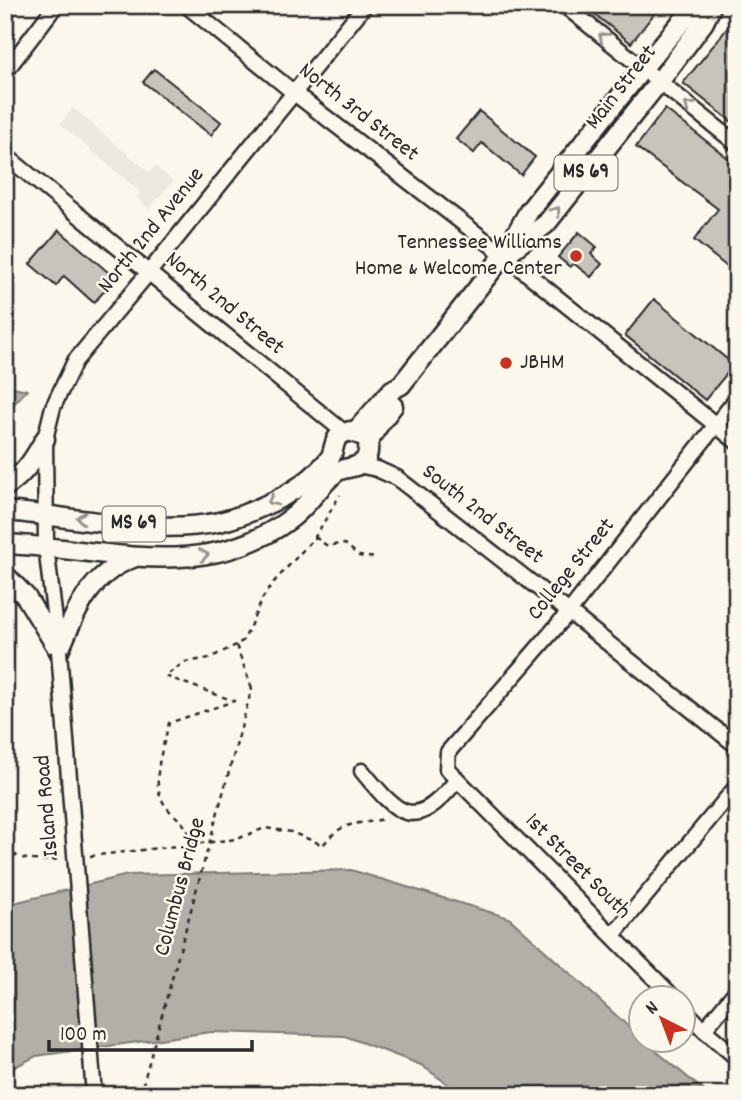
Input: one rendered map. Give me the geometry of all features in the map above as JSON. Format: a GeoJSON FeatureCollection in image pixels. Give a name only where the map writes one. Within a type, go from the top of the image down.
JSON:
{"type":"FeatureCollection","features":[{"type":"Feature","properties":{"kind":"main road","name":"Main Street"},"geometry":{"type":"LineString","coordinates":[[5,544],[136,557],[198,557],[228,551],[292,519],[335,473],[351,449],[399,396],[401,385],[504,255],[529,211],[696,5]]}},
{"type":"Feature","properties":{"kind":"main road","name":"Main Street"},"geometry":{"type":"LineString","coordinates":[[504,255],[546,224],[659,82],[704,22],[712,5]]}},
{"type":"Feature","properties":{"kind":"main road"},"geometry":{"type":"LineString","coordinates":[[5,487],[33,461],[45,439]]}},
{"type":"Feature","properties":{"kind":"main road","name":"Main Street"},"geometry":{"type":"LineString","coordinates":[[5,511],[164,526],[197,526],[222,521],[268,504],[298,488],[351,449]]}},
{"type":"Feature","properties":{"kind":"main road"},"geometry":{"type":"LineString","coordinates":[[59,651],[86,594],[111,568],[136,557]]}},
{"type":"Feature","properties":{"kind":"main road"},"geometry":{"type":"LineString","coordinates":[[5,575],[31,604],[59,651]]}},
{"type":"Feature","properties":{"kind":"street"},"geometry":{"type":"LineString","coordinates":[[5,72],[56,5]]}},
{"type":"Feature","properties":{"kind":"street","name":"North 3rd Street"},"geometry":{"type":"LineString","coordinates":[[186,5],[737,442]]}},
{"type":"Feature","properties":{"kind":"street","name":"North 2nd Avenue"},"geometry":{"type":"LineString","coordinates":[[46,514],[45,439],[53,407],[75,361],[365,5]]}},
{"type":"Feature","properties":{"kind":"street"},"geometry":{"type":"LineString","coordinates":[[564,5],[737,144]]}},
{"type":"Feature","properties":{"kind":"street","name":"North 2nd Street"},"geometry":{"type":"LineString","coordinates":[[5,155],[150,271],[316,410],[351,449]]}},
{"type":"Feature","properties":{"kind":"street","name":"College Street"},"geometry":{"type":"LineString","coordinates":[[452,774],[448,752],[569,612],[737,398]]}},
{"type":"Feature","properties":{"kind":"street","name":"South 2nd Street"},"geometry":{"type":"LineString","coordinates":[[351,449],[377,469],[397,478],[737,746]]}},
{"type":"Feature","properties":{"kind":"street","name":"Island Road"},"geometry":{"type":"LineString","coordinates":[[46,514],[46,546],[59,651],[94,1095]]}},
{"type":"Feature","properties":{"kind":"street"},"geometry":{"type":"LineString","coordinates":[[362,771],[387,801],[403,813],[418,813],[440,800],[452,774]]}},
{"type":"Feature","properties":{"kind":"street","name":"1st Street South"},"geometry":{"type":"LineString","coordinates":[[452,774],[660,984]]}},
{"type":"Feature","properties":{"kind":"street"},"geometry":{"type":"LineString","coordinates":[[614,935],[737,786]]}},
{"type":"Feature","properties":{"kind":"street"},"geometry":{"type":"LineString","coordinates":[[704,1030],[737,990]]}},
{"type":"Feature","properties":{"kind":"street"},"geometry":{"type":"LineString","coordinates":[[696,1022],[737,1058]]}},
{"type":"Feature","properties":{"kind":"path"},"geometry":{"type":"LineString","coordinates":[[191,845],[189,830],[161,799],[158,779],[169,723],[234,701],[165,676],[185,662],[210,658],[244,640],[262,599],[315,537],[340,495]]}},
{"type":"Feature","properties":{"kind":"path"},"geometry":{"type":"LineString","coordinates":[[315,537],[326,545],[345,544],[363,558],[377,558]]}},
{"type":"Feature","properties":{"kind":"path","name":"Columbus Bridge"},"geometry":{"type":"LineString","coordinates":[[141,1095],[252,688],[236,645]]}},
{"type":"Feature","properties":{"kind":"path"},"geometry":{"type":"LineString","coordinates":[[86,856],[237,839],[265,828],[290,832],[323,845],[337,829],[403,813]]}},
{"type":"Feature","properties":{"kind":"path"},"geometry":{"type":"LineString","coordinates":[[5,848],[18,857],[32,860],[72,858]]}},
{"type":"Feature","properties":{"kind":"shaded area"},"geometry":{"type":"Polygon","coordinates":[[[73,108],[149,172],[155,166],[173,181],[149,209],[136,197],[140,192],[60,124],[73,108]]]}},
{"type":"Feature","properties":{"kind":"shaded area"},"geometry":{"type":"Polygon","coordinates":[[[5,387],[27,390],[5,417],[5,387]]]}},
{"type":"Feature","properties":{"kind":"shaded area"},"geometry":{"type":"Polygon","coordinates":[[[351,870],[509,918],[626,1024],[626,1054],[660,1054],[709,1095],[463,1095],[421,1065],[345,1036],[211,1032],[36,1056],[5,1072],[5,905],[128,875],[351,870]]]}},
{"type":"Feature","properties":{"kind":"building"},"geometry":{"type":"Polygon","coordinates":[[[583,5],[661,5],[631,43],[583,5]]]}},
{"type":"Feature","properties":{"kind":"building"},"geometry":{"type":"Polygon","coordinates":[[[737,16],[737,126],[683,83],[737,16]]]}},
{"type":"Feature","properties":{"kind":"building"},"geometry":{"type":"Polygon","coordinates":[[[154,69],[221,122],[211,135],[143,82],[154,69]]]}},
{"type":"Feature","properties":{"kind":"building"},"geometry":{"type":"Polygon","coordinates":[[[665,109],[737,165],[737,275],[694,240],[718,209],[636,147],[665,109]]]}},
{"type":"Feature","properties":{"kind":"building"},"geometry":{"type":"Polygon","coordinates":[[[479,111],[535,157],[521,175],[482,143],[474,153],[456,139],[479,111]]]}},
{"type":"Feature","properties":{"kind":"building"},"geometry":{"type":"Polygon","coordinates":[[[59,230],[115,278],[94,303],[64,276],[56,286],[30,264],[59,230]]]}},
{"type":"Feature","properties":{"kind":"building","name":"Tennessee Williams Home & Welcome Center"},"geometry":{"type":"Polygon","coordinates":[[[579,232],[597,247],[591,254],[602,264],[591,277],[573,263],[570,267],[558,257],[579,232]]]}},
{"type":"Feature","properties":{"kind":"building"},"geometry":{"type":"Polygon","coordinates":[[[654,299],[734,365],[705,400],[625,335],[654,299]]]}},
{"type":"Feature","properties":{"kind":"place","name":"Tennessee Williams Home & Welcome Center"},"geometry":{"type":"Point","coordinates":[576,256]}},
{"type":"Feature","properties":{"kind":"place","name":"JBHM"},"geometry":{"type":"Point","coordinates":[506,363]}}]}
